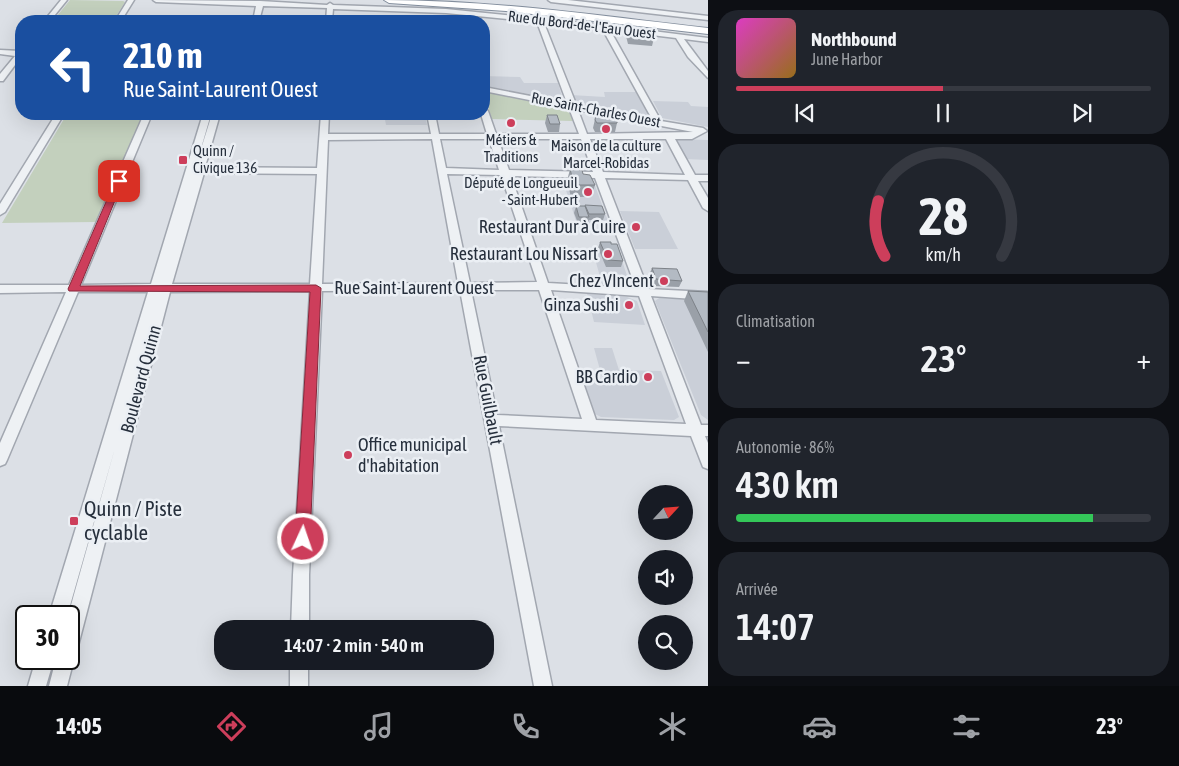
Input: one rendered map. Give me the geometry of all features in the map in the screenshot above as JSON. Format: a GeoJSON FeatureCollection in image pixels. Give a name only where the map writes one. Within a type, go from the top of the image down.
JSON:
{"type":"FeatureCollection","features":[{"type":"Feature","properties":{"kind":"highway"},"geometry":{"type":"LineString","coordinates":[[390,0],[506,8],[708,31]]}},
{"type":"Feature","properties":{"kind":"highway"},"geometry":{"type":"LineString","coordinates":[[466,0],[708,26]]}},
{"type":"Feature","properties":{"kind":"street"},"geometry":{"type":"LineString","coordinates":[[52,15],[64,0]]}},
{"type":"Feature","properties":{"kind":"street"},"geometry":{"type":"LineString","coordinates":[[122,15],[132,0]]}},
{"type":"Feature","properties":{"kind":"street","name":"Rue du Bord-de-l'Eau Ouest"},"geometry":{"type":"LineString","coordinates":[[156,0],[330,5],[486,15]]}},
{"type":"Feature","properties":{"kind":"street"},"geometry":{"type":"LineString","coordinates":[[551,0],[708,18]]}},
{"type":"Feature","properties":{"kind":"street"},"geometry":{"type":"LineString","coordinates":[[257,15],[260,3]]}},
{"type":"Feature","properties":{"kind":"street"},"geometry":{"type":"LineString","coordinates":[[329,15],[330,5]]}},
{"type":"Feature","properties":{"kind":"street","name":"Rue du Bord-de-l'Eau Ouest"},"geometry":{"type":"LineString","coordinates":[[490,15],[708,40]]}},
{"type":"Feature","properties":{"kind":"street"},"geometry":{"type":"LineString","coordinates":[[540,20],[641,292],[701,430],[708,463]]}},
{"type":"Feature","properties":{"kind":"street"},"geometry":{"type":"LineString","coordinates":[[606,27],[658,122]]}},
{"type":"Feature","properties":{"kind":"street"},"geometry":{"type":"LineString","coordinates":[[678,36],[708,76]]}},
{"type":"Feature","properties":{"kind":"street"},"geometry":{"type":"LineString","coordinates":[[0,52],[15,54]]}},
{"type":"Feature","properties":{"kind":"street"},"geometry":{"type":"LineString","coordinates":[[0,56],[15,55]]}},
{"type":"Feature","properties":{"kind":"street"},"geometry":{"type":"LineString","coordinates":[[0,79],[15,61]]}},
{"type":"Feature","properties":{"kind":"street","name":"Rue Saint-Charles Ouest"},"geometry":{"type":"LineString","coordinates":[[490,89],[705,132]]}},
{"type":"Feature","properties":{"kind":"street"},"geometry":{"type":"LineString","coordinates":[[631,117],[632,137]]}},
{"type":"Feature","properties":{"kind":"street"},"geometry":{"type":"LineString","coordinates":[[0,212],[56,120]]}},
{"type":"Feature","properties":{"kind":"street"},"geometry":{"type":"LineString","coordinates":[[0,460],[145,120]]}},
{"type":"Feature","properties":{"kind":"street","name":"Boulevard Quinn"},"geometry":{"type":"LineString","coordinates":[[195,170],[206,120]]}},
{"type":"Feature","properties":{"kind":"street","name":"Boulevard Quinn"},"geometry":{"type":"LineString","coordinates":[[61,605],[195,170],[214,120]]}},
{"type":"Feature","properties":{"kind":"street"},"geometry":{"type":"LineString","coordinates":[[300,620],[324,120]]}},
{"type":"Feature","properties":{"kind":"street","name":"Rue Guilbault"},"geometry":{"type":"LineString","coordinates":[[432,120],[543,686]]}},
{"type":"Feature","properties":{"kind":"street"},"geometry":{"type":"LineString","coordinates":[[487,120],[591,425]]}},
{"type":"Feature","properties":{"kind":"street"},"geometry":{"type":"LineString","coordinates":[[323,137],[632,137],[692,136],[705,132]]}},
{"type":"Feature","properties":{"kind":"street"},"geometry":{"type":"LineString","coordinates":[[669,136],[708,208]]}},
{"type":"Feature","properties":{"kind":"street"},"geometry":{"type":"LineString","coordinates":[[195,170],[322,171]]}},
{"type":"Feature","properties":{"kind":"street"},"geometry":{"type":"LineString","coordinates":[[442,171],[708,178]]}},
{"type":"Feature","properties":{"kind":"street","name":"Rue Saint-Laurent Ouest"},"geometry":{"type":"LineString","coordinates":[[0,289],[466,288],[544,286],[708,296]]}},
{"type":"Feature","properties":{"kind":"street","name":"Boulevard Quinn"},"geometry":{"type":"LineString","coordinates":[[79,605],[160,289]]}},
{"type":"Feature","properties":{"kind":"street"},"geometry":{"type":"LineString","coordinates":[[492,420],[701,430]]}},
{"type":"Feature","properties":{"kind":"street"},"geometry":{"type":"LineString","coordinates":[[37,686],[42,670]]}},
{"type":"Feature","properties":{"kind":"street"},"geometry":{"type":"LineString","coordinates":[[58,686],[62,670]]}},
{"type":"Feature","properties":{"kind":"street"},"geometry":{"type":"LineString","coordinates":[[299,670],[299,686]]}},
{"type":"Feature","properties":{"kind":"shaded area"},"geometry":{"type":"Polygon","coordinates":[[[490,76],[520,77],[524,83],[558,83],[563,100],[490,87],[490,76]]]}},
{"type":"Feature","properties":{"kind":"shaded area"},"geometry":{"type":"Polygon","coordinates":[[[604,92],[636,92],[649,116],[573,102],[571,95],[605,97],[604,92]]]}},
{"type":"Feature","properties":{"kind":"shaded area"},"geometry":{"type":"Polygon","coordinates":[[[653,101],[688,102],[691,106],[708,107],[708,127],[662,118],[653,101]]]}},
{"type":"Feature","properties":{"kind":"shaded area"},"geometry":{"type":"Polygon","coordinates":[[[385,120],[426,120],[427,125],[386,125],[385,120]]]}},
{"type":"Feature","properties":{"kind":"shaded area"},"geometry":{"type":"Polygon","coordinates":[[[673,139],[708,140],[708,160],[685,159],[673,139]]]}},
{"type":"Feature","properties":{"kind":"shaded area"},"geometry":{"type":"Polygon","coordinates":[[[562,178],[593,180],[609,224],[577,224],[562,178]]]}},
{"type":"Feature","properties":{"kind":"shaded area"},"geometry":{"type":"Polygon","coordinates":[[[620,211],[659,212],[678,249],[635,249],[620,211]]]}},
{"type":"Feature","properties":{"kind":"shaded area"},"geometry":{"type":"Polygon","coordinates":[[[592,248],[618,248],[630,285],[602,284],[592,248]]]}},
{"type":"Feature","properties":{"kind":"shaded area"},"geometry":{"type":"Polygon","coordinates":[[[587,294],[627,297],[637,301],[645,325],[594,322],[587,294]]]}},
{"type":"Feature","properties":{"kind":"shaded area"},"geometry":{"type":"Polygon","coordinates":[[[659,298],[708,301],[708,420],[701,415],[655,301],[659,298]]]}},
{"type":"Feature","properties":{"kind":"shaded area"},"geometry":{"type":"Polygon","coordinates":[[[594,348],[612,348],[619,370],[661,371],[679,417],[674,420],[601,417],[593,413],[581,381],[603,381],[594,348]]]}},
{"type":"Feature","properties":{"kind":"green space"},"geometry":{"type":"Polygon","coordinates":[[[70,0],[125,2],[117,15],[58,15],[70,0]]]}},
{"type":"Feature","properties":{"kind":"green space"},"geometry":{"type":"Polygon","coordinates":[[[490,92],[567,107],[573,121],[492,119],[490,113],[490,92]]]}},
{"type":"Feature","properties":{"kind":"green space"},"geometry":{"type":"Polygon","coordinates":[[[63,120],[140,120],[96,222],[2,223],[63,120]]]}},
{"type":"Feature","properties":{"kind":"building"},"geometry":{"type":"Polygon","coordinates":[[[628,29],[652,30],[654,38],[630,37],[628,29]]]}},
{"type":"Feature","properties":{"kind":"building"},"geometry":{"type":"Polygon","coordinates":[[[597,110],[618,113],[617,123],[597,123],[595,120],[597,110]]]}},
{"type":"Feature","properties":{"kind":"building"},"geometry":{"type":"Polygon","coordinates":[[[547,115],[557,115],[560,124],[550,124],[547,115]]]}},
{"type":"Feature","properties":{"kind":"building"},"geometry":{"type":"Polygon","coordinates":[[[570,169],[582,170],[583,174],[590,175],[595,185],[574,185],[570,169]]]}},
{"type":"Feature","properties":{"kind":"building"},"geometry":{"type":"Polygon","coordinates":[[[585,205],[602,206],[605,214],[589,214],[585,205]]]}},
{"type":"Feature","properties":{"kind":"building"},"geometry":{"type":"Polygon","coordinates":[[[576,206],[585,206],[589,217],[579,217],[576,206]]]}},
{"type":"Feature","properties":{"kind":"building"},"geometry":{"type":"Polygon","coordinates":[[[600,242],[617,244],[623,261],[608,260],[600,242]]]}},
{"type":"Feature","properties":{"kind":"building"},"geometry":{"type":"Polygon","coordinates":[[[652,268],[677,269],[682,281],[656,279],[652,268]]]}},
{"type":"Feature","properties":{"kind":"building"},"geometry":{"type":"Polygon","coordinates":[[[688,291],[708,292],[708,332],[688,291]]]}},
{"type":"Feature","properties":{"kind":"place","name":"Métiers & Traditions"},"geometry":{"type":"Point","coordinates":[511,123]}},
{"type":"Feature","properties":{"kind":"place","name":"Maison de la culture Marcel-Robidas"},"geometry":{"type":"Point","coordinates":[606,129]}},
{"type":"Feature","properties":{"kind":"place","name":"Quinn / Civique 136"},"geometry":{"type":"Point","coordinates":[183,160]}},
{"type":"Feature","properties":{"kind":"place","name":"Député de Longueuil - Saint-Hubert"},"geometry":{"type":"Point","coordinates":[588,192]}},
{"type":"Feature","properties":{"kind":"place","name":"Restaurant Dur à Cuire"},"geometry":{"type":"Point","coordinates":[636,227]}},
{"type":"Feature","properties":{"kind":"place","name":"Restaurant Lou Nissart"},"geometry":{"type":"Point","coordinates":[608,254]}},
{"type":"Feature","properties":{"kind":"place","name":"Chez VIncent"},"geometry":{"type":"Point","coordinates":[664,281]}},
{"type":"Feature","properties":{"kind":"place","name":"Ginza Sushi"},"geometry":{"type":"Point","coordinates":[629,305]}},
{"type":"Feature","properties":{"kind":"place","name":"BB Cardio"},"geometry":{"type":"Point","coordinates":[648,377]}},
{"type":"Feature","properties":{"kind":"place","name":"Office municipal d'habitation"},"geometry":{"type":"Point","coordinates":[348,455]}},
{"type":"Feature","properties":{"kind":"place","name":"Quinn / Piste cyclable"},"geometry":{"type":"Point","coordinates":[74,521]}},
{"type":"Feature","properties":{"kind":"route"},"geometry":{"type":"LineString","coordinates":[[119,181],[73,289],[316,288],[303,539]]}}]}
